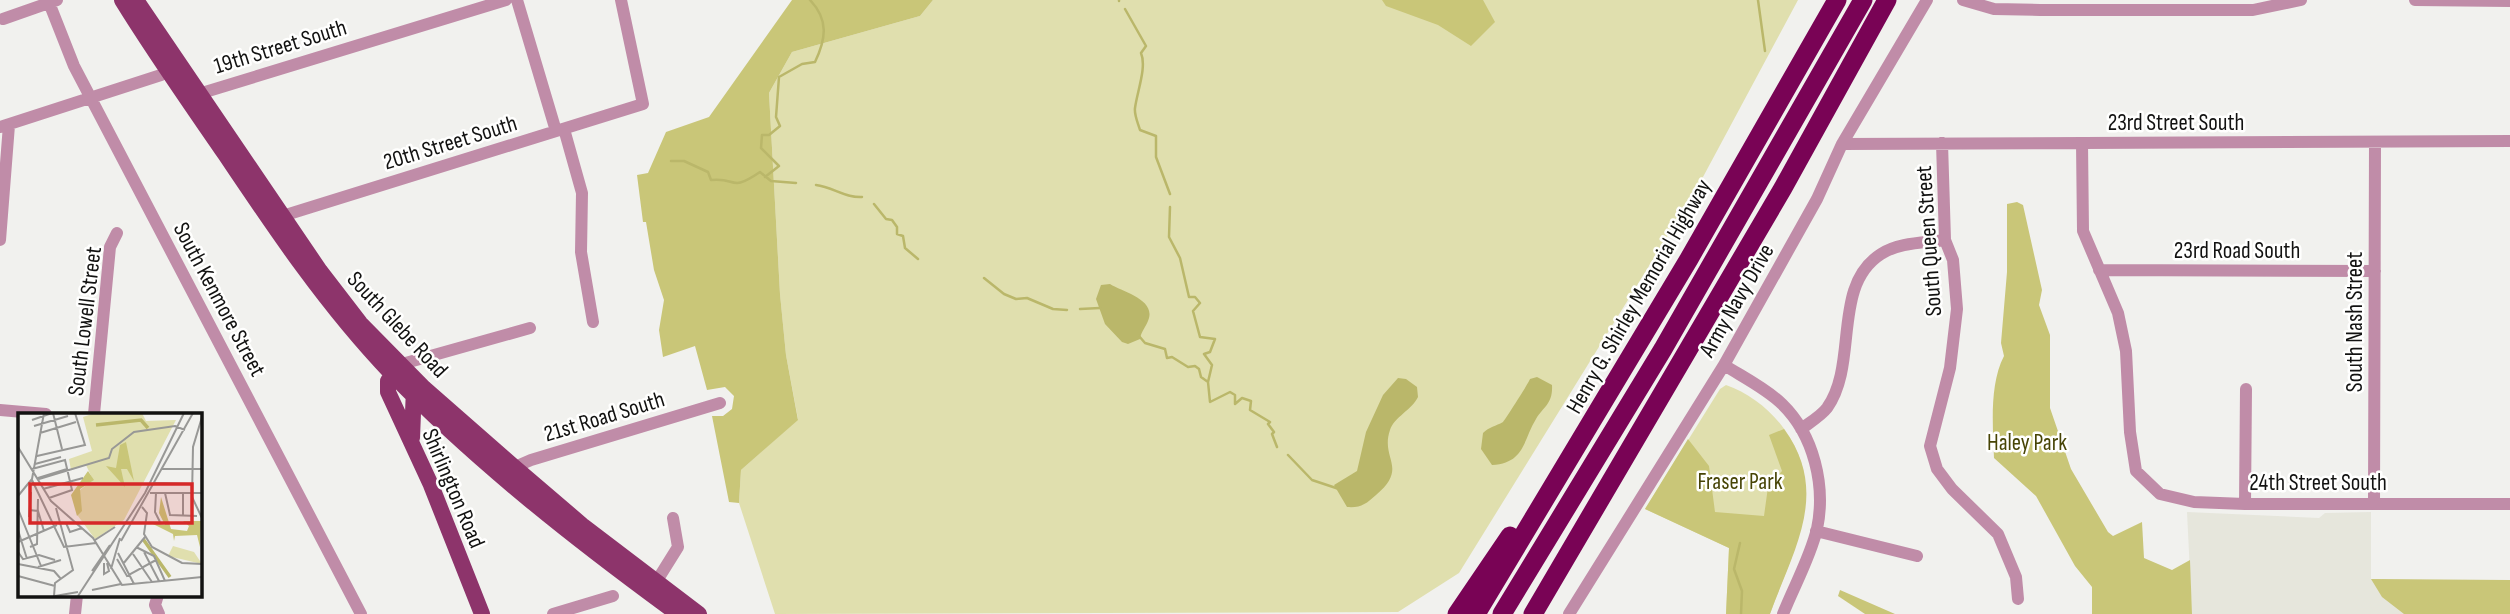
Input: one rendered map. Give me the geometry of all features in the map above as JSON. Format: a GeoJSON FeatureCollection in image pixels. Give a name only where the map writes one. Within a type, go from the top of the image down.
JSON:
{"type":"FeatureCollection","features":[{"type":"Feature","properties":{"kind":"highway","name":"Henry G. Shirley Memorial Highway"},"geometry":{"type":"LineString","coordinates":[[1476,614],[1689,259],[1837,0]]}},
{"type":"Feature","properties":{"kind":"highway"},"geometry":{"type":"LineString","coordinates":[[1502,614],[1663,349],[1863,0]]}},
{"type":"Feature","properties":{"kind":"highway"},"geometry":{"type":"LineString","coordinates":[[1532,614],[1783,188],[1887,0]]}},
{"type":"Feature","properties":{"kind":"highway"},"geometry":{"type":"LineString","coordinates":[[1457,614],[1531,505],[1644,314],[1689,259]]}},
{"type":"Feature","properties":{"kind":"main road","name":"South Glebe Road"},"geometry":{"type":"LineString","coordinates":[[122,0],[174,68],[276,218],[360,323],[394,372],[508,471]]}},
{"type":"Feature","properties":{"kind":"main road","name":"South Glebe Road"},"geometry":{"type":"LineString","coordinates":[[136,0],[174,68]]}},
{"type":"Feature","properties":{"kind":"main road","name":"Shirlington Road"},"geometry":{"type":"LineString","coordinates":[[394,372],[388,392],[414,448],[480,613]]}},
{"type":"Feature","properties":{"kind":"main road","name":"South Glebe Road"},"geometry":{"type":"LineString","coordinates":[[414,387],[434,414],[653,588],[678,614]]}},
{"type":"Feature","properties":{"kind":"main road"},"geometry":{"type":"LineString","coordinates":[[414,387],[410,427],[414,448]]}},
{"type":"Feature","properties":{"kind":"main road"},"geometry":{"type":"LineString","coordinates":[[414,448],[418,421],[434,414]]}},
{"type":"Feature","properties":{"kind":"main road","name":"South Glebe Road"},"geometry":{"type":"LineString","coordinates":[[653,588],[699,614]]}},
{"type":"Feature","properties":{"kind":"street","name":"19th Street South"},"geometry":{"type":"LineString","coordinates":[[193,96],[506,0]]}},
{"type":"Feature","properties":{"kind":"street"},"geometry":{"type":"LineString","coordinates":[[517,0],[582,193],[581,252],[593,322]]}},
{"type":"Feature","properties":{"kind":"street","name":"20th Street South"},"geometry":{"type":"LineString","coordinates":[[276,218],[643,104],[621,0]]}},
{"type":"Feature","properties":{"kind":"street","name":"Army Navy Drive"},"geometry":{"type":"LineString","coordinates":[[1569,614],[1724,365],[1817,200],[1842,144],[1927,0]]}},
{"type":"Feature","properties":{"kind":"street"},"geometry":{"type":"LineString","coordinates":[[1963,0],[1994,9],[2088,5],[2253,10],[2301,0]]}},
{"type":"Feature","properties":{"kind":"street"},"geometry":{"type":"LineString","coordinates":[[2415,0],[2510,1]]}},
{"type":"Feature","properties":{"kind":"street"},"geometry":{"type":"LineString","coordinates":[[4,19],[52,1]]}},
{"type":"Feature","properties":{"kind":"street","name":"South Kenmore Street"},"geometry":{"type":"LineString","coordinates":[[52,1],[74,66],[361,614]]}},
{"type":"Feature","properties":{"kind":"street"},"geometry":{"type":"LineString","coordinates":[[0,240],[4,126],[174,68]]}},
{"type":"Feature","properties":{"kind":"street","name":"23rd Street South"},"geometry":{"type":"LineString","coordinates":[[1842,144],[2510,141]]}},
{"type":"Feature","properties":{"kind":"street","name":"South Nash Street"},"geometry":{"type":"LineString","coordinates":[[2374,503],[2375,142]]}},
{"type":"Feature","properties":{"kind":"street","name":"South Queen Street"},"geometry":{"type":"LineString","coordinates":[[1942,144],[1945,240],[1953,260],[1957,309],[1950,368],[1930,446],[1937,469],[1952,489],[1998,534],[2016,577],[2018,599]]}},
{"type":"Feature","properties":{"kind":"street"},"geometry":{"type":"LineString","coordinates":[[2082,144],[2083,231],[2099,270]]}},
{"type":"Feature","properties":{"kind":"street","name":"South Lowell Street"},"geometry":{"type":"LineString","coordinates":[[94,413],[110,247],[117,233]]}},
{"type":"Feature","properties":{"kind":"street"},"geometry":{"type":"LineString","coordinates":[[1801,429],[1826,410],[1838,384],[1847,342],[1852,295],[1868,265],[1882,253],[1898,246],[1945,240]]}},
{"type":"Feature","properties":{"kind":"street","name":"23rd Road South"},"geometry":{"type":"LineString","coordinates":[[2099,270],[2375,271]]}},
{"type":"Feature","properties":{"kind":"street","name":"24th Street South"},"geometry":{"type":"LineString","coordinates":[[2099,270],[2118,313],[2126,351],[2130,432],[2136,471],[2160,494],[2194,502],[2245,504],[2510,504]]}},
{"type":"Feature","properties":{"kind":"street"},"geometry":{"type":"LineString","coordinates":[[394,372],[530,328]]}},
{"type":"Feature","properties":{"kind":"street"},"geometry":{"type":"LineString","coordinates":[[1724,365],[1782,403],[1812,450],[1819,483],[1820,511],[1816,531],[1783,614]]}},
{"type":"Feature","properties":{"kind":"street"},"geometry":{"type":"LineString","coordinates":[[2245,504],[2246,389]]}},
{"type":"Feature","properties":{"kind":"street","name":"21st Road South"},"geometry":{"type":"LineString","coordinates":[[508,471],[720,403]]}},
{"type":"Feature","properties":{"kind":"street"},"geometry":{"type":"LineString","coordinates":[[0,410],[28,413]]}},
{"type":"Feature","properties":{"kind":"street"},"geometry":{"type":"LineString","coordinates":[[653,588],[678,547],[673,518]]}},
{"type":"Feature","properties":{"kind":"street"},"geometry":{"type":"LineString","coordinates":[[1816,531],[1917,556]]}},
{"type":"Feature","properties":{"kind":"street"},"geometry":{"type":"LineString","coordinates":[[75,614],[77,596]]}},
{"type":"Feature","properties":{"kind":"street"},"geometry":{"type":"LineString","coordinates":[[553,614],[613,596]]}},
{"type":"Feature","properties":{"kind":"street"},"geometry":{"type":"LineString","coordinates":[[157,597],[159,614]]}},
{"type":"Feature","properties":{"kind":"shaded area"},"geometry":{"type":"Polygon","coordinates":[[[1110,284],[1136,297],[1147,306],[1149,318],[1140,339],[1128,344],[1122,342],[1105,324],[1096,299],[1101,285],[1110,284]]]}},
{"type":"Feature","properties":{"kind":"shaded area"},"geometry":{"type":"Polygon","coordinates":[[[1537,377],[1552,385],[1549,401],[1517,455],[1511,460],[1492,465],[1481,449],[1483,433],[1503,422],[1530,379],[1537,377]]]}},
{"type":"Feature","properties":{"kind":"shaded area"},"geometry":{"type":"Polygon","coordinates":[[[1398,378],[1406,379],[1417,387],[1418,397],[1390,430],[1388,448],[1392,463],[1391,477],[1366,503],[1347,507],[1334,485],[1357,471],[1366,432],[1383,395],[1398,378]]]}},
{"type":"Feature","properties":{"kind":"shaded area"},"geometry":{"type":"Polygon","coordinates":[[[2187,512],[2319,518],[2325,513],[2371,512],[2371,579],[2431,580],[2444,614],[2192,614],[2187,512]]]}},
{"type":"Feature","properties":{"kind":"green space"},"geometry":{"type":"Polygon","coordinates":[[[792,0],[933,0],[920,16],[792,52],[769,93],[780,294],[786,355],[798,420],[741,470],[739,503],[729,502],[712,416],[723,416],[732,409],[734,396],[725,387],[707,390],[695,346],[663,357],[659,330],[664,300],[654,270],[646,222],[643,222],[637,175],[648,173],[666,132],[709,117],[792,0]]]}},
{"type":"Feature","properties":{"kind":"green space"},"geometry":{"type":"Polygon","coordinates":[[[933,0],[1798,0],[1696,190],[1459,573],[1398,612],[775,614],[739,503],[741,470],[798,419],[786,355],[780,294],[769,93],[792,52],[920,16],[933,0]]]}},
{"type":"Feature","properties":{"kind":"green space"},"geometry":{"type":"Polygon","coordinates":[[[1382,0],[1483,0],[1495,22],[1471,46],[1438,25],[1386,6],[1382,0]]]}},
{"type":"Feature","properties":{"kind":"green space","name":"Haley Park"},"geometry":{"type":"Polygon","coordinates":[[[2017,202],[2023,205],[2042,290],[2039,305],[2050,335],[2050,408],[2071,469],[2108,532],[2113,536],[2142,522],[2144,558],[2172,570],[2190,560],[2192,614],[2092,614],[2092,587],[2075,566],[2036,496],[1994,458],[1994,393],[2004,356],[2001,343],[2007,272],[2007,204],[2017,202]]]}},
{"type":"Feature","properties":{"kind":"green space","name":"Fraser Park"},"geometry":{"type":"Polygon","coordinates":[[[1726,385],[1751,397],[1785,430],[1798,453],[1804,476],[1802,522],[1770,614],[1726,614],[1729,548],[1645,509],[1720,389],[1726,385]]]}},
{"type":"Feature","properties":{"kind":"green space","name":"Fraser Park"},"geometry":{"type":"Polygon","coordinates":[[[1784,429],[1798,453],[1805,476],[1806,499],[1797,544],[1770,614],[1726,614],[1729,548],[1645,509],[1688,439],[1709,466],[1715,512],[1764,516],[1768,487],[1782,471],[1769,435],[1784,429]]]}},
{"type":"Feature","properties":{"kind":"green space"},"geometry":{"type":"Polygon","coordinates":[[[2371,579],[2510,580],[2510,614],[2404,614],[2382,597],[2371,579]]]}},
{"type":"Feature","properties":{"kind":"green space"},"geometry":{"type":"Polygon","coordinates":[[[1840,590],[1895,614],[1865,614],[1838,596],[1840,590]]]}},
{"type":"Feature","properties":{"kind":"waterway"},"geometry":{"type":"LineString","coordinates":[[765,177],[779,166],[761,148],[762,135],[769,135],[780,126],[776,117],[779,77],[802,64],[815,62],[822,45],[823,22],[810,0]]}},
{"type":"Feature","properties":{"kind":"waterway"},"geometry":{"type":"LineString","coordinates":[[1758,0],[1765,51]]}},
{"type":"Feature","properties":{"kind":"waterway"},"geometry":{"type":"LineString","coordinates":[[1125,9],[1146,46],[1141,53],[1143,65],[1136,116],[1140,130],[1156,136],[1156,157],[1170,194]]}},
{"type":"Feature","properties":{"kind":"waterway"},"geometry":{"type":"LineString","coordinates":[[671,161],[684,161],[708,172],[711,180],[738,183],[760,172],[771,181],[796,183]]}},
{"type":"Feature","properties":{"kind":"waterway"},"geometry":{"type":"LineString","coordinates":[[816,185],[862,197]]}},
{"type":"Feature","properties":{"kind":"waterway"},"geometry":{"type":"LineString","coordinates":[[874,204],[886,219],[892,220],[897,227],[897,234],[903,236],[905,248],[918,259]]}},
{"type":"Feature","properties":{"kind":"waterway"},"geometry":{"type":"LineString","coordinates":[[1170,207],[1169,237],[1180,258],[1189,297],[1195,297],[1200,303],[1193,311],[1200,337],[1215,339],[1210,352],[1204,354],[1212,365],[1208,382]]}},
{"type":"Feature","properties":{"kind":"waterway"},"geometry":{"type":"LineString","coordinates":[[984,278],[1004,294],[1016,299],[1027,298],[1053,309],[1067,310]]}},
{"type":"Feature","properties":{"kind":"waterway"},"geometry":{"type":"LineString","coordinates":[[1080,309],[1100,308]]}},
{"type":"Feature","properties":{"kind":"waterway"},"geometry":{"type":"LineString","coordinates":[[1139,336],[1145,343],[1165,349],[1167,358],[1172,357],[1188,367],[1195,366],[1199,369],[1201,377],[1208,382],[1210,402],[1230,392],[1235,395],[1235,404],[1242,398],[1251,401],[1250,410],[1270,422],[1268,424],[1274,432],[1272,434],[1277,447]]}},
{"type":"Feature","properties":{"kind":"waterway"},"geometry":{"type":"LineString","coordinates":[[1288,455],[1312,480],[1339,489]]}},
{"type":"Feature","properties":{"kind":"waterway"},"geometry":{"type":"LineString","coordinates":[[1740,543],[1734,569],[1742,591],[1741,614]]}}]}
